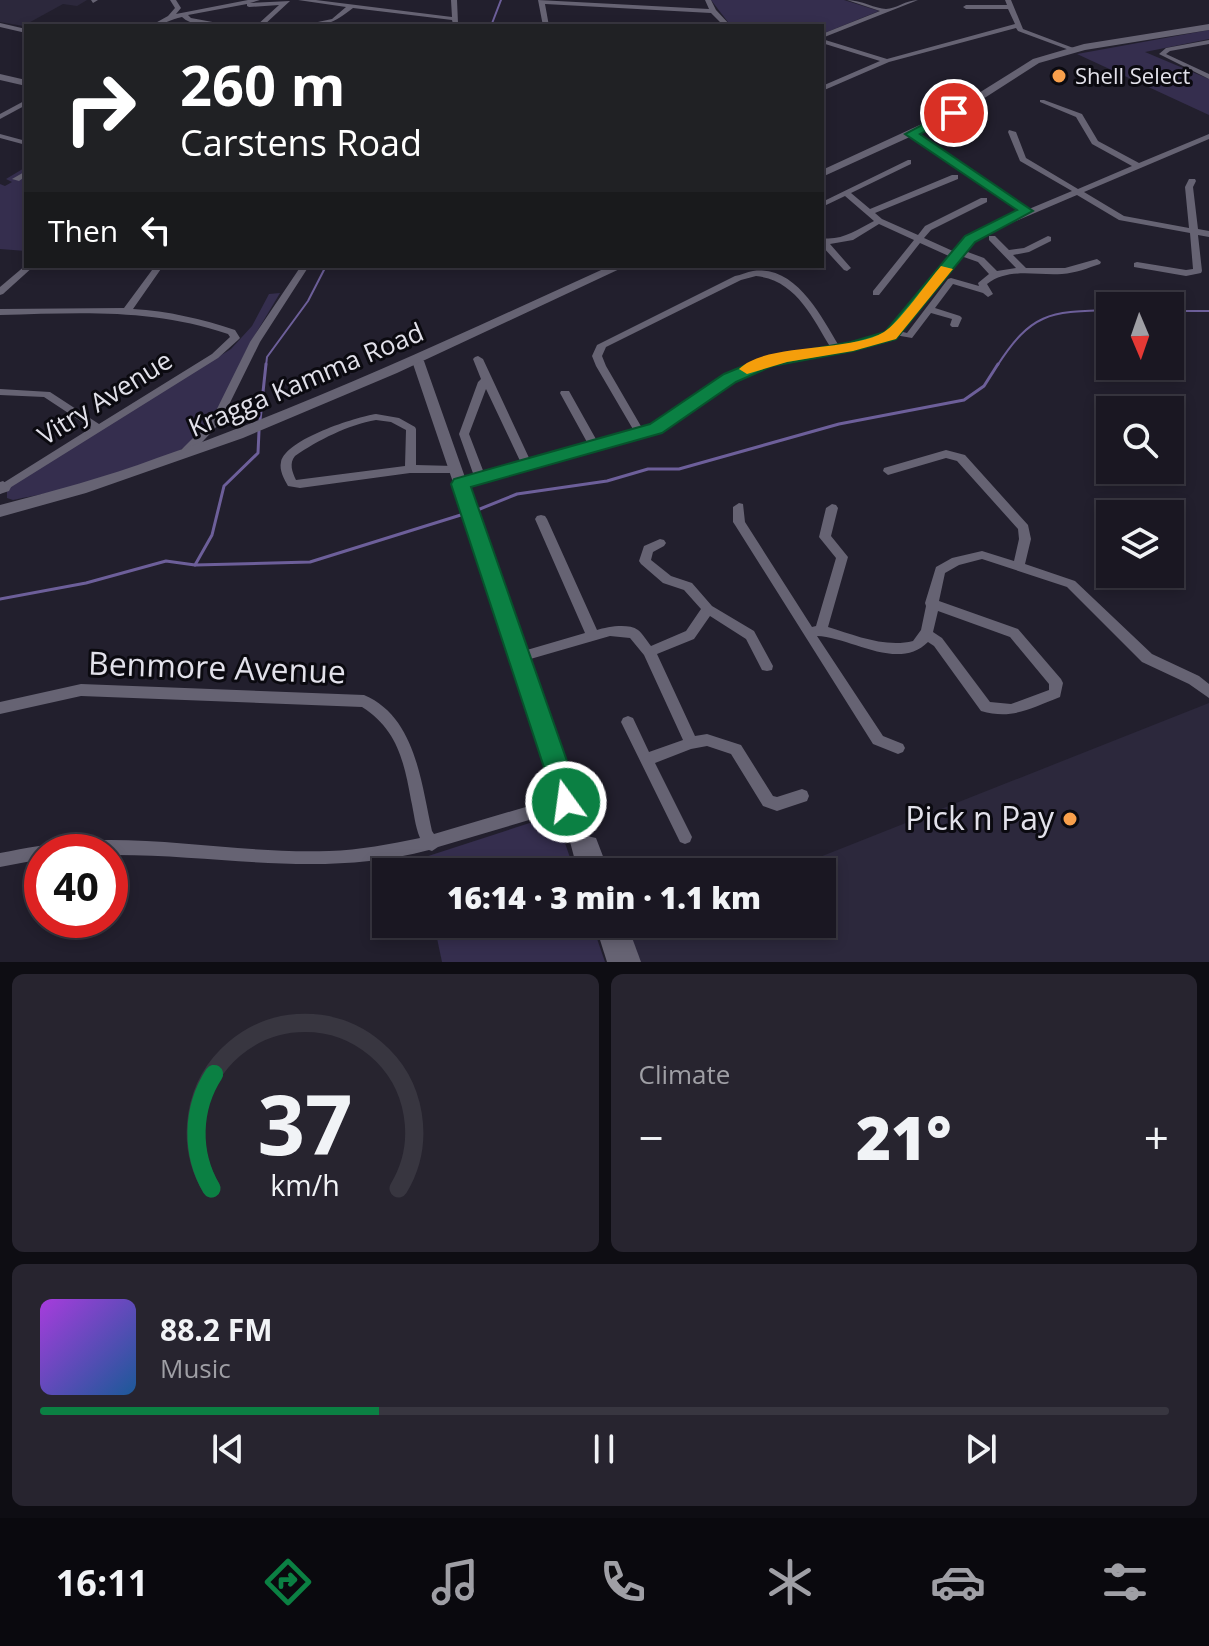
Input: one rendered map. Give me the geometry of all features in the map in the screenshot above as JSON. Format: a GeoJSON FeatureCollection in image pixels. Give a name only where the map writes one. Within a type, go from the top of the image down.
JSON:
{"type":"FeatureCollection","features":[{"type":"Feature","properties":{"kind":"main road"},"geometry":{"type":"LineString","coordinates":[[824,173],[964,107],[1022,67],[1074,50],[1209,27]]}},
{"type":"Feature","properties":{"kind":"main road","name":"Kragga Kamma Road"},"geometry":{"type":"LineString","coordinates":[[0,511],[102,485],[180,458],[418,361],[616,268]]}},
{"type":"Feature","properties":{"kind":"street"},"geometry":{"type":"LineString","coordinates":[[173,0],[189,20],[217,24]]}},
{"type":"Feature","properties":{"kind":"street"},"geometry":{"type":"LineString","coordinates":[[157,24],[180,11],[194,12],[257,0]]}},
{"type":"Feature","properties":{"kind":"street"},"geometry":{"type":"LineString","coordinates":[[301,0],[348,4],[455,22],[454,0]]}},
{"type":"Feature","properties":{"kind":"street"},"geometry":{"type":"LineString","coordinates":[[708,0],[713,11],[726,24]]}},
{"type":"Feature","properties":{"kind":"street"},"geometry":{"type":"LineString","coordinates":[[850,0],[886,11]]}},
{"type":"Feature","properties":{"kind":"street"},"geometry":{"type":"LineString","coordinates":[[824,37],[915,0]]}},
{"type":"Feature","properties":{"kind":"street"},"geometry":{"type":"LineString","coordinates":[[546,24],[541,1],[713,11]]}},
{"type":"Feature","properties":{"kind":"street"},"geometry":{"type":"LineString","coordinates":[[221,11],[268,2],[286,2]]}},
{"type":"Feature","properties":{"kind":"street"},"geometry":{"type":"LineString","coordinates":[[261,24],[286,2]]}},
{"type":"Feature","properties":{"kind":"street"},"geometry":{"type":"LineString","coordinates":[[966,7],[1009,3],[1016,26]]}},
{"type":"Feature","properties":{"kind":"street"},"geometry":{"type":"LineString","coordinates":[[313,24],[334,20],[348,4]]}},
{"type":"Feature","properties":{"kind":"street"},"geometry":{"type":"LineString","coordinates":[[0,25],[24,31]]}},
{"type":"Feature","properties":{"kind":"street"},"geometry":{"type":"LineString","coordinates":[[824,88],[887,61],[1016,26],[1074,50]]}},
{"type":"Feature","properties":{"kind":"street"},"geometry":{"type":"LineString","coordinates":[[824,39],[887,61]]}},
{"type":"Feature","properties":{"kind":"street"},"geometry":{"type":"LineString","coordinates":[[1209,42],[1168,49],[1162,54],[1209,77]]}},
{"type":"Feature","properties":{"kind":"street"},"geometry":{"type":"LineString","coordinates":[[0,77],[24,83]]}},
{"type":"Feature","properties":{"kind":"street"},"geometry":{"type":"LineString","coordinates":[[1042,101],[1077,114],[1095,142],[1137,165]]}},
{"type":"Feature","properties":{"kind":"street"},"geometry":{"type":"LineString","coordinates":[[0,117],[24,103]]}},
{"type":"Feature","properties":{"kind":"street"},"geometry":{"type":"LineString","coordinates":[[1012,132],[1023,159],[1125,220],[1209,234]]}},
{"type":"Feature","properties":{"kind":"street"},"geometry":{"type":"LineString","coordinates":[[911,134],[1026,211]]}},
{"type":"Feature","properties":{"kind":"street"},"geometry":{"type":"LineString","coordinates":[[0,136],[24,142]]}},
{"type":"Feature","properties":{"kind":"street"},"geometry":{"type":"LineString","coordinates":[[410,469],[411,429],[402,422],[380,417],[363,419],[300,447],[290,454],[286,463],[292,483],[300,484],[410,469],[459,481],[480,478],[640,433],[676,418],[747,369],[784,357],[883,339],[893,332],[973,236],[1209,136]]}},
{"type":"Feature","properties":{"kind":"street"},"geometry":{"type":"LineString","coordinates":[[824,204],[908,162]]}},
{"type":"Feature","properties":{"kind":"street"},"geometry":{"type":"LineString","coordinates":[[16,179],[24,174]]}},
{"type":"Feature","properties":{"kind":"street"},"geometry":{"type":"LineString","coordinates":[[868,213],[955,177]]}},
{"type":"Feature","properties":{"kind":"street"},"geometry":{"type":"LineString","coordinates":[[1137,265],[1197,272],[1189,187],[1192,181]]}},
{"type":"Feature","properties":{"kind":"street"},"geometry":{"type":"LineString","coordinates":[[846,193],[879,221],[918,241],[981,260],[995,275]]}},
{"type":"Feature","properties":{"kind":"street"},"geometry":{"type":"LineString","coordinates":[[876,293],[928,228],[984,200]]}},
{"type":"Feature","properties":{"kind":"street"},"geometry":{"type":"LineString","coordinates":[[824,242],[850,238],[879,221]]}},
{"type":"Feature","properties":{"kind":"street"},"geometry":{"type":"LineString","coordinates":[[992,238],[1023,270]]}},
{"type":"Feature","properties":{"kind":"street"},"geometry":{"type":"LineString","coordinates":[[1007,253],[1026,250],[1048,239]]}},
{"type":"Feature","properties":{"kind":"street"},"geometry":{"type":"LineString","coordinates":[[824,244],[847,268]]}},
{"type":"Feature","properties":{"kind":"street"},"geometry":{"type":"LineString","coordinates":[[893,332],[909,336],[951,281],[986,292],[982,281],[995,275],[1023,270],[1065,271],[1097,262]]}},
{"type":"Feature","properties":{"kind":"street"},"geometry":{"type":"LineString","coordinates":[[0,292],[5,283],[27,268]]}},
{"type":"Feature","properties":{"kind":"street"},"geometry":{"type":"LineString","coordinates":[[0,312],[128,309],[158,268]]}},
{"type":"Feature","properties":{"kind":"street"},"geometry":{"type":"LineString","coordinates":[[180,458],[210,430],[255,342],[304,268]]}},
{"type":"Feature","properties":{"kind":"street"},"geometry":{"type":"LineString","coordinates":[[640,433],[601,366],[597,356],[602,345],[738,278],[760,272],[785,280],[812,311],[836,349]]}},
{"type":"Feature","properties":{"kind":"street","name":"Vitry Avenue"},"geometry":{"type":"LineString","coordinates":[[1,488],[233,342],[232,332],[217,327],[128,309]]}},
{"type":"Feature","properties":{"kind":"street"},"geometry":{"type":"LineString","coordinates":[[928,309],[957,318],[955,325]]}},
{"type":"Feature","properties":{"kind":"street"},"geometry":{"type":"LineString","coordinates":[[478,359],[478,368],[488,380],[527,465]]}},
{"type":"Feature","properties":{"kind":"street"},"geometry":{"type":"LineString","coordinates":[[418,361],[570,801],[593,858]]}},
{"type":"Feature","properties":{"kind":"street"},"geometry":{"type":"LineString","coordinates":[[480,478],[464,434],[483,382],[488,380]]}},
{"type":"Feature","properties":{"kind":"street"},"geometry":{"type":"LineString","coordinates":[[0,392],[46,394],[98,428]]}},
{"type":"Feature","properties":{"kind":"street"},"geometry":{"type":"LineString","coordinates":[[565,393],[594,446]]}},
{"type":"Feature","properties":{"kind":"street"},"geometry":{"type":"LineString","coordinates":[[888,471],[946,454],[961,458],[1024,528],[1025,539],[1019,565]]}},
{"type":"Feature","properties":{"kind":"street"},"geometry":{"type":"LineString","coordinates":[[739,507],[739,522],[816,631],[878,740],[898,748]]}},
{"type":"Feature","properties":{"kind":"street"},"geometry":{"type":"LineString","coordinates":[[816,631],[842,557],[825,537],[832,508]]}},
{"type":"Feature","properties":{"kind":"street"},"geometry":{"type":"LineString","coordinates":[[541,519],[593,636]]}},
{"type":"Feature","properties":{"kind":"street"},"geometry":{"type":"LineString","coordinates":[[660,543],[648,549],[645,561],[667,580],[697,592],[708,609],[750,635],[767,666]]}},
{"type":"Feature","properties":{"kind":"street"},"geometry":{"type":"LineString","coordinates":[[816,631],[901,650],[919,644],[925,634],[940,570],[956,561],[982,555],[1071,584],[1147,658],[1194,680],[1209,692]]}},
{"type":"Feature","properties":{"kind":"street"},"geometry":{"type":"LineString","coordinates":[[925,634],[938,642],[986,707],[1011,710],[1055,693],[1056,683],[1014,633],[931,603]]}},
{"type":"Feature","properties":{"kind":"street"},"geometry":{"type":"LineString","coordinates":[[649,652],[690,635],[708,609]]}},
{"type":"Feature","properties":{"kind":"street"},"geometry":{"type":"LineString","coordinates":[[520,657],[619,629],[630,631],[649,652],[691,743]]}},
{"type":"Feature","properties":{"kind":"street","name":"Benmore Avenue"},"geometry":{"type":"LineString","coordinates":[[0,708],[81,690],[364,701],[378,708],[395,725],[425,833],[432,844]]}},
{"type":"Feature","properties":{"kind":"street"},"geometry":{"type":"LineString","coordinates":[[628,722],[685,837]]}},
{"type":"Feature","properties":{"kind":"street"},"geometry":{"type":"LineString","coordinates":[[646,760],[707,740],[736,749],[768,801],[777,804],[802,796]]}},
{"type":"Feature","properties":{"kind":"street"},"geometry":{"type":"LineString","coordinates":[[0,860],[67,849],[332,858],[432,844],[570,801]]}},
{"type":"Feature","properties":{"kind":"street"},"geometry":{"type":"LineString","coordinates":[[570,801],[584,858]]}},
{"type":"Feature","properties":{"kind":"street"},"geometry":{"type":"LineString","coordinates":[[609,938],[617,962]]}},
{"type":"Feature","properties":{"kind":"street"},"geometry":{"type":"LineString","coordinates":[[622,938],[631,962]]}},
{"type":"Feature","properties":{"kind":"shaded area"},"geometry":{"type":"Polygon","coordinates":[[[0,0],[87,0],[77,6],[63,4],[23,26],[0,22],[0,0]]]}},
{"type":"Feature","properties":{"kind":"shaded area"},"geometry":{"type":"Polygon","coordinates":[[[711,0],[844,0],[879,11],[824,33],[824,24],[729,24],[711,0]]]}},
{"type":"Feature","properties":{"kind":"shaded area"},"geometry":{"type":"Polygon","coordinates":[[[1209,30],[1209,39],[1145,52],[1209,79],[1209,115],[1077,54],[1209,30]]]}},
{"type":"Feature","properties":{"kind":"shaded area"},"geometry":{"type":"Polygon","coordinates":[[[24,168],[24,251],[0,249],[0,184],[5,186],[12,182],[6,179],[24,168]]]}},
{"type":"Feature","properties":{"kind":"shaded area"},"geometry":{"type":"Polygon","coordinates":[[[280,293],[246,351],[216,415],[196,439],[149,465],[120,475],[13,500],[7,498],[7,490],[14,483],[231,349],[252,326],[269,294],[280,293]]]}},
{"type":"Feature","properties":{"kind":"shaded area"},"geometry":{"type":"Polygon","coordinates":[[[1209,703],[1209,962],[637,962],[627,938],[836,938],[836,858],[817,858],[1209,703]]]}},
{"type":"Feature","properties":{"kind":"shaded area"},"geometry":{"type":"Polygon","coordinates":[[[542,819],[557,820],[570,858],[422,858],[542,819]]]}},
{"type":"Feature","properties":{"kind":"shaded area"},"geometry":{"type":"Polygon","coordinates":[[[437,938],[597,938],[605,962],[442,962],[437,938]]]}},
{"type":"Feature","properties":{"kind":"waterway"},"geometry":{"type":"LineString","coordinates":[[492,24],[501,0]]}},
{"type":"Feature","properties":{"kind":"waterway"},"geometry":{"type":"LineString","coordinates":[[266,366],[267,357],[308,301],[325,268]]}},
{"type":"Feature","properties":{"kind":"waterway"},"geometry":{"type":"LineString","coordinates":[[997,366],[1021,335],[1044,318],[1096,311]]}},
{"type":"Feature","properties":{"kind":"waterway"},"geometry":{"type":"LineString","coordinates":[[1184,311],[1209,311]]}},
{"type":"Feature","properties":{"kind":"waterway"},"geometry":{"type":"LineString","coordinates":[[260,420],[266,364]]}},
{"type":"Feature","properties":{"kind":"waterway"},"geometry":{"type":"LineString","coordinates":[[475,511],[517,494],[607,481],[648,469],[679,469],[839,424],[964,400],[984,386],[998,364]]}},
{"type":"Feature","properties":{"kind":"waterway"},"geometry":{"type":"LineString","coordinates":[[195,565],[212,535],[224,486],[258,453],[259,431]]}},
{"type":"Feature","properties":{"kind":"waterway"},"geometry":{"type":"LineString","coordinates":[[195,565],[310,562],[464,514]]}},
{"type":"Feature","properties":{"kind":"waterway"},"geometry":{"type":"LineString","coordinates":[[0,599],[86,583],[166,561],[195,565]]}},
{"type":"Feature","properties":{"kind":"slow traffic"},"geometry":{"type":"LineString","coordinates":[[747,369],[784,357],[853,347],[883,339],[902,323],[946,269]]}},
{"type":"Feature","properties":{"kind":"place","name":"Shell Select"},"geometry":{"type":"Point","coordinates":[1059,76]}},
{"type":"Feature","properties":{"kind":"place","name":"Pick n Pay"},"geometry":{"type":"Point","coordinates":[1070,819]}},
{"type":"Feature","properties":{"kind":"route"},"geometry":{"type":"LineString","coordinates":[[566,802],[563,781],[460,484],[656,428],[676,418],[747,369],[784,357],[853,347],[890,335],[970,239],[1026,211],[911,134],[954,113]]}}]}
